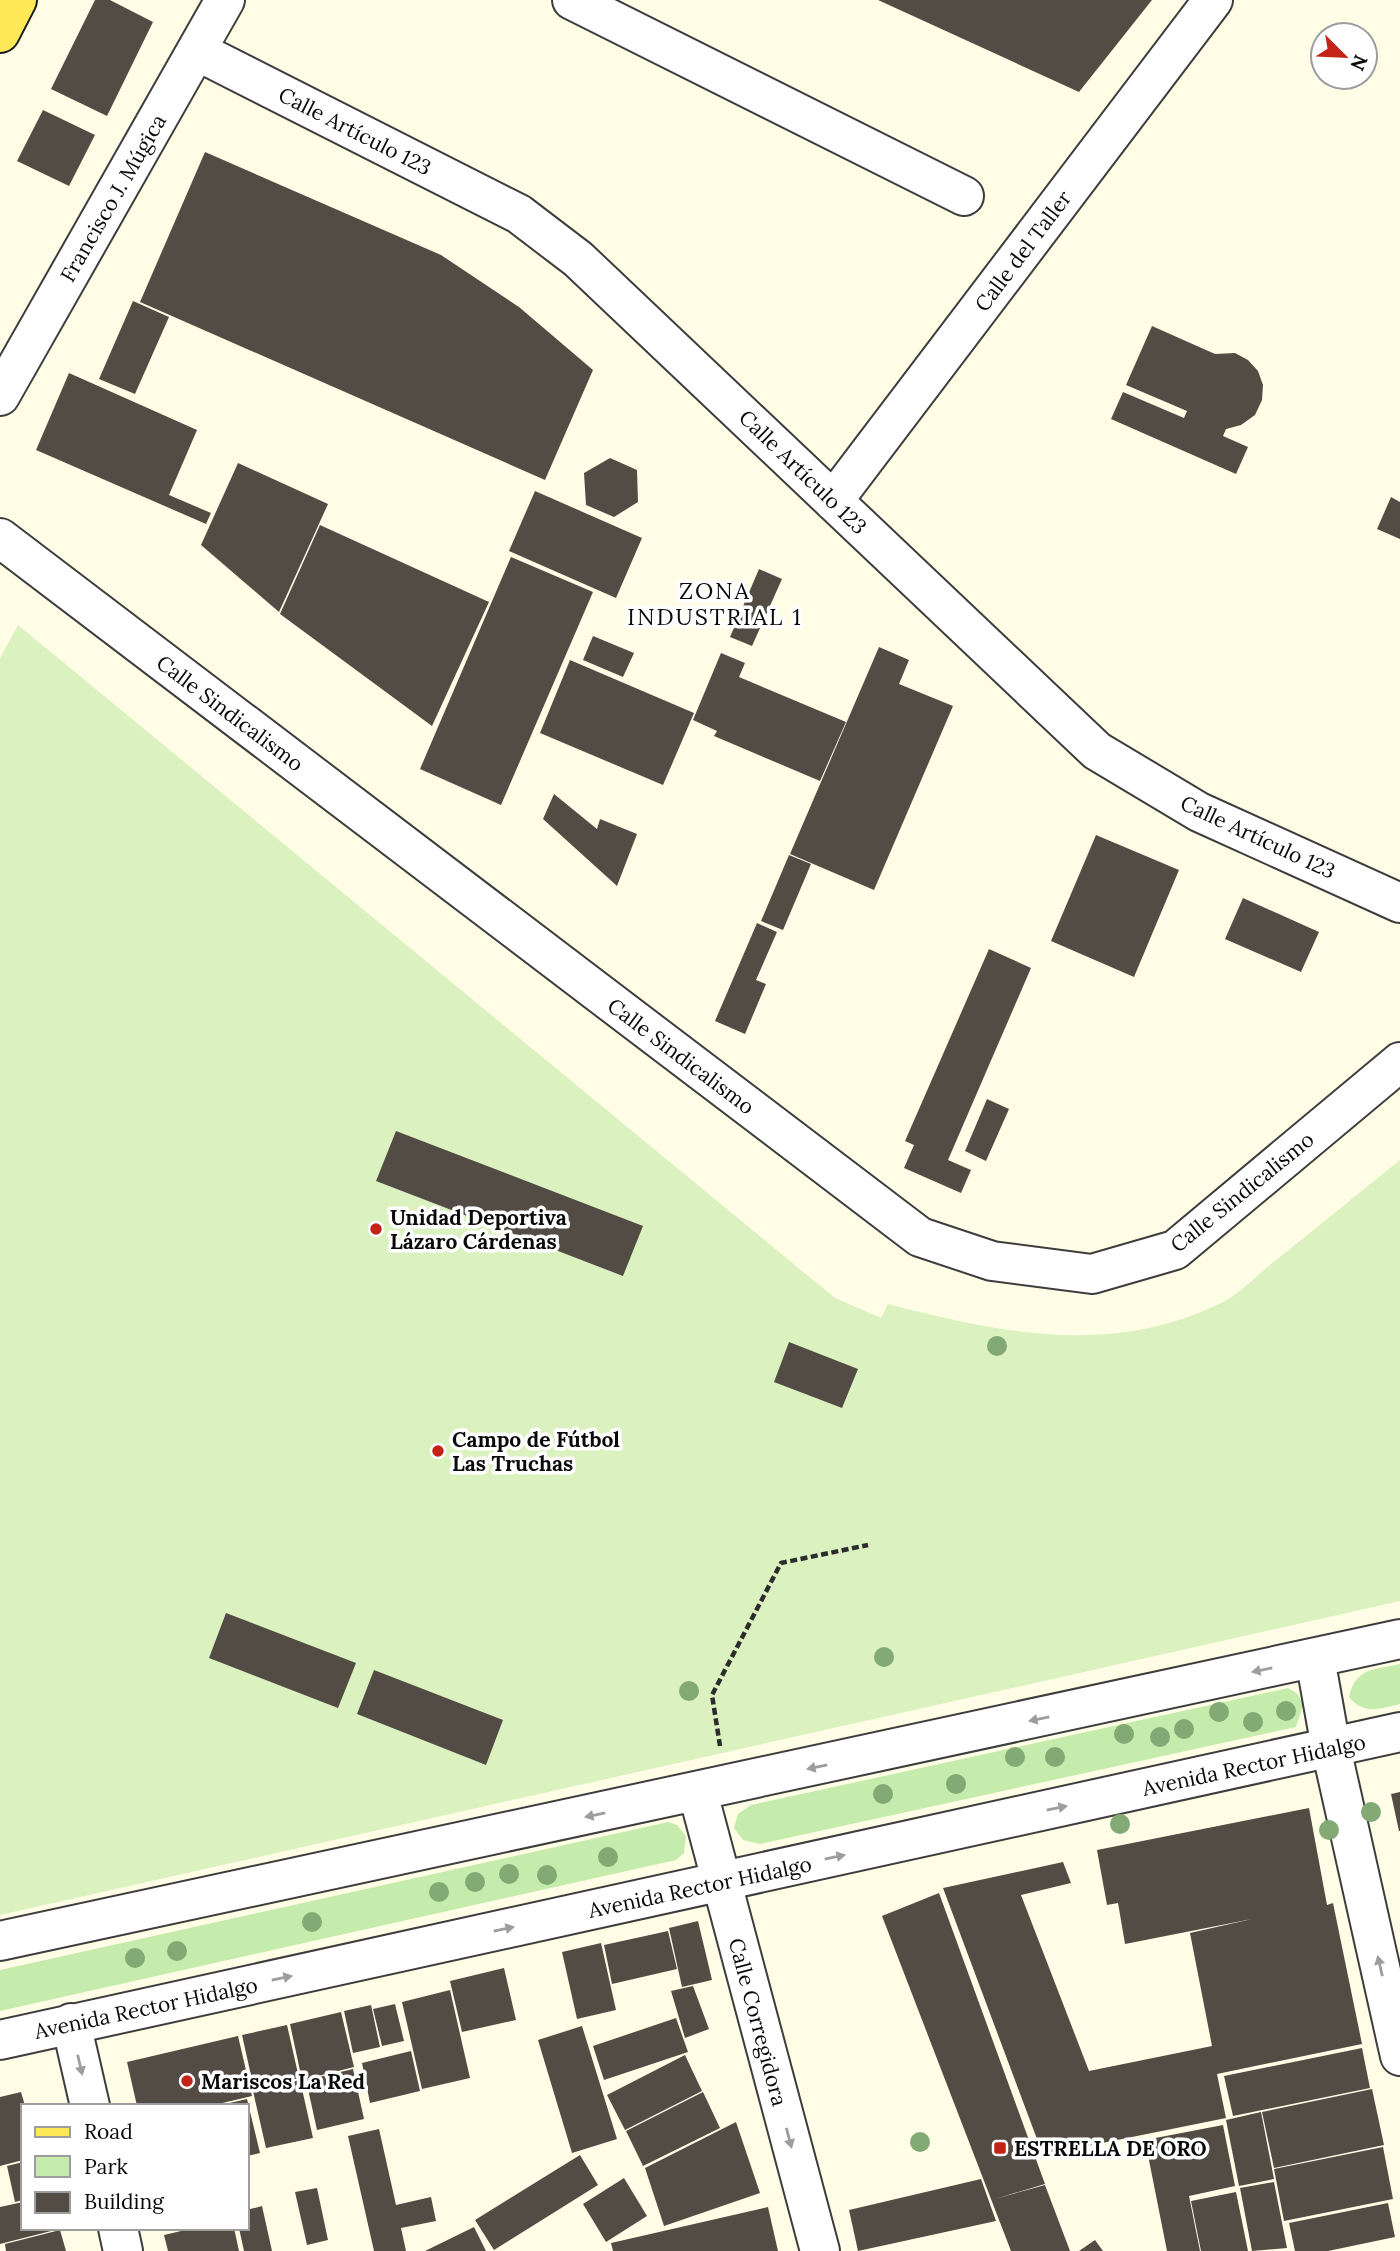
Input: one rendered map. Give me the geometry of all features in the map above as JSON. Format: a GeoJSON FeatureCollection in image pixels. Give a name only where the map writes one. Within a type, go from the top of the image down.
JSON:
{"type":"FeatureCollection","features":[{"type":"Feature","properties":{"kind":"main road"},"geometry":{"type":"LineString","coordinates":[[0,33],[17,0]]}},
{"type":"Feature","properties":{"kind":"street","name":"Francisco J. Múgica"},"geometry":{"type":"LineString","coordinates":[[0,397],[225,0]]}},
{"type":"Feature","properties":{"kind":"street"},"geometry":{"type":"LineString","coordinates":[[572,0],[964,196]]}},
{"type":"Feature","properties":{"kind":"street","name":"Calle del Taller"},"geometry":{"type":"LineString","coordinates":[[833,501],[1213,0]]}},
{"type":"Feature","properties":{"kind":"street","name":"Calle Artículo 123"},"geometry":{"type":"LineString","coordinates":[[197,51],[519,214],[578,259],[1097,751],[1199,812],[1400,903]]}},
{"type":"Feature","properties":{"kind":"street","name":"Calle Sindicalismo"},"geometry":{"type":"LineString","coordinates":[[0,538],[920,1237],[992,1261],[1092,1274],[1175,1250],[1400,1062]]}},
{"type":"Feature","properties":{"kind":"street"},"geometry":{"type":"LineString","coordinates":[[0,1941],[712,1790],[1400,1639]]}},
{"type":"Feature","properties":{"kind":"street"},"geometry":{"type":"LineString","coordinates":[[1315,1658],[1331,1748],[1395,2011],[1400,2056]]}},
{"type":"Feature","properties":{"kind":"street","name":"Avenida Rector Hidalgo"},"geometry":{"type":"LineString","coordinates":[[0,2040],[1400,1732]]}},
{"type":"Feature","properties":{"kind":"street","name":"Calle Corregidora"},"geometry":{"type":"LineString","coordinates":[[712,1790],[720,1883],[820,2251]]}},
{"type":"Feature","properties":{"kind":"street"},"geometry":{"type":"LineString","coordinates":[[71,2024],[90,2104]]}},
{"type":"Feature","properties":{"kind":"street"},"geometry":{"type":"LineString","coordinates":[[118,2230],[123,2251]]}},
{"type":"Feature","properties":{"kind":"path"},"geometry":{"type":"LineString","coordinates":[[712,1790],[712,1695],[781,1563],[868,1545]]}},
{"type":"Feature","properties":{"kind":"green space","name":"Unidad Deportiva Lázaro Cárdenas"},"geometry":{"type":"Polygon","coordinates":[[[18,625],[835,1298],[881,1318],[888,1304],[972,1324],[1055,1335],[1097,1335],[1138,1330],[1179,1320],[1221,1303],[1235,1294],[1400,1160],[1400,1601],[0,1915],[0,658],[18,625]]]}},
{"type":"Feature","properties":{"kind":"green space"},"geometry":{"type":"Polygon","coordinates":[[[1400,1664],[1400,1704],[1372,1709],[1360,1706],[1349,1697],[1352,1687],[1361,1675],[1374,1669],[1400,1664]]]}},
{"type":"Feature","properties":{"kind":"green space"},"geometry":{"type":"Polygon","coordinates":[[[1288,1688],[1298,1694],[1303,1705],[1296,1727],[760,1844],[743,1840],[734,1828],[738,1814],[751,1805],[1288,1688]]]}},
{"type":"Feature","properties":{"kind":"green space"},"geometry":{"type":"Polygon","coordinates":[[[668,1822],[677,1825],[686,1836],[684,1853],[676,1860],[0,2011],[0,1970],[668,1822]]]}},
{"type":"Feature","properties":{"kind":"building"},"geometry":{"type":"Polygon","coordinates":[[[95,0],[110,0],[153,22],[107,116],[51,89],[95,0]]]}},
{"type":"Feature","properties":{"kind":"building"},"geometry":{"type":"Polygon","coordinates":[[[878,0],[1152,0],[1079,92],[878,0]]]}},
{"type":"Feature","properties":{"kind":"building"},"geometry":{"type":"Polygon","coordinates":[[[43,110],[95,135],[69,186],[17,161],[43,110]]]}},
{"type":"Feature","properties":{"kind":"building"},"geometry":{"type":"Polygon","coordinates":[[[205,152],[441,255],[519,307],[593,370],[545,480],[140,302],[205,152]]]}},
{"type":"Feature","properties":{"kind":"building"},"geometry":{"type":"Polygon","coordinates":[[[133,301],[169,317],[135,394],[99,379],[133,301]]]}},
{"type":"Feature","properties":{"kind":"building"},"geometry":{"type":"Polygon","coordinates":[[[1152,326],[1215,354],[1235,353],[1248,360],[1258,371],[1263,385],[1262,400],[1255,415],[1241,425],[1226,429],[1223,436],[1248,447],[1236,474],[1111,419],[1123,392],[1184,418],[1187,411],[1126,385],[1152,326]]]}},
{"type":"Feature","properties":{"kind":"building"},"geometry":{"type":"Polygon","coordinates":[[[69,373],[197,430],[169,495],[211,513],[206,524],[36,450],[69,373]]]}},
{"type":"Feature","properties":{"kind":"building"},"geometry":{"type":"Polygon","coordinates":[[[610,458],[637,470],[638,502],[614,517],[586,505],[584,473],[610,458]]]}},
{"type":"Feature","properties":{"kind":"building"},"geometry":{"type":"Polygon","coordinates":[[[238,463],[328,504],[279,612],[201,545],[238,463]]]}},
{"type":"Feature","properties":{"kind":"building"},"geometry":{"type":"Polygon","coordinates":[[[535,491],[642,538],[616,598],[509,551],[535,491]]]}},
{"type":"Feature","properties":{"kind":"building"},"geometry":{"type":"Polygon","coordinates":[[[1391,497],[1400,502],[1400,539],[1377,529],[1391,497]]]}},
{"type":"Feature","properties":{"kind":"building"},"geometry":{"type":"Polygon","coordinates":[[[320,525],[489,602],[432,726],[280,614],[320,525]]]}},
{"type":"Feature","properties":{"kind":"building"},"geometry":{"type":"Polygon","coordinates":[[[511,557],[593,592],[501,805],[420,769],[511,557]]]}},
{"type":"Feature","properties":{"kind":"building"},"geometry":{"type":"Polygon","coordinates":[[[759,569],[782,579],[752,646],[730,637],[759,569]]]}},
{"type":"Feature","properties":{"kind":"building"},"geometry":{"type":"Polygon","coordinates":[[[593,636],[634,653],[623,677],[583,660],[593,636]]]}},
{"type":"Feature","properties":{"kind":"building"},"geometry":{"type":"Polygon","coordinates":[[[879,647],[909,660],[899,684],[953,706],[874,890],[790,854],[879,647]]]}},
{"type":"Feature","properties":{"kind":"building"},"geometry":{"type":"Polygon","coordinates":[[[721,653],[745,663],[739,677],[846,722],[820,781],[714,736],[717,731],[693,720],[721,653]]]}},
{"type":"Feature","properties":{"kind":"building"},"geometry":{"type":"Polygon","coordinates":[[[570,660],[694,713],[663,785],[540,733],[570,660]]]}},
{"type":"Feature","properties":{"kind":"building"},"geometry":{"type":"Polygon","coordinates":[[[554,794],[597,829],[600,819],[637,834],[617,886],[543,819],[554,794]]]}},
{"type":"Feature","properties":{"kind":"building"},"geometry":{"type":"Polygon","coordinates":[[[1096,835],[1179,870],[1134,977],[1051,941],[1096,835]]]}},
{"type":"Feature","properties":{"kind":"building"},"geometry":{"type":"Polygon","coordinates":[[[789,855],[811,864],[783,930],[761,921],[789,855]]]}},
{"type":"Feature","properties":{"kind":"building"},"geometry":{"type":"Polygon","coordinates":[[[1243,898],[1319,932],[1301,972],[1225,939],[1243,898]]]}},
{"type":"Feature","properties":{"kind":"building"},"geometry":{"type":"Polygon","coordinates":[[[757,923],[777,932],[756,980],[766,984],[745,1034],[715,1021],[757,923]]]}},
{"type":"Feature","properties":{"kind":"building"},"geometry":{"type":"Polygon","coordinates":[[[989,949],[1031,968],[948,1160],[971,1170],[961,1193],[904,1168],[914,1145],[905,1141],[989,949]]]}},
{"type":"Feature","properties":{"kind":"building"},"geometry":{"type":"Polygon","coordinates":[[[987,1099],[1009,1109],[986,1161],[965,1151],[987,1099]]]}},
{"type":"Feature","properties":{"kind":"building"},"geometry":{"type":"Polygon","coordinates":[[[396,1131],[643,1226],[623,1276],[376,1181],[396,1131]]]}},
{"type":"Feature","properties":{"kind":"building"},"geometry":{"type":"Polygon","coordinates":[[[789,1342],[858,1369],[842,1408],[774,1382],[789,1342]]]}},
{"type":"Feature","properties":{"kind":"building"},"geometry":{"type":"Polygon","coordinates":[[[226,1613],[356,1663],[338,1708],[209,1658],[226,1613]]]}},
{"type":"Feature","properties":{"kind":"building"},"geometry":{"type":"Polygon","coordinates":[[[374,1670],[503,1720],[486,1765],[357,1714],[374,1670]]]}},
{"type":"Feature","properties":{"kind":"building"},"geometry":{"type":"Polygon","coordinates":[[[1400,1792],[1400,1831],[1399,1831],[1391,1794],[1400,1792]]]}},
{"type":"Feature","properties":{"kind":"building"},"geometry":{"type":"Polygon","coordinates":[[[1309,1808],[1327,1905],[1333,1903],[1362,2044],[1217,2074],[1226,2118],[1043,2155],[943,1888],[1063,1862],[1071,1883],[1021,1895],[1089,2071],[1212,2046],[1190,1933],[1252,1919],[1125,1944],[1118,1903],[1107,1905],[1097,1850],[1309,1808]]]}},
{"type":"Feature","properties":{"kind":"building"},"geometry":{"type":"Polygon","coordinates":[[[939,1893],[1045,2184],[995,2199],[1045,2185],[1070,2251],[1011,2251],[882,1916],[939,1893]]]}},
{"type":"Feature","properties":{"kind":"building"},"geometry":{"type":"Polygon","coordinates":[[[698,1921],[712,1980],[682,1987],[669,1928],[698,1921]]]}},
{"type":"Feature","properties":{"kind":"building"},"geometry":{"type":"Polygon","coordinates":[[[668,1931],[677,1969],[612,1984],[604,1945],[668,1931]]]}},
{"type":"Feature","properties":{"kind":"building"},"geometry":{"type":"Polygon","coordinates":[[[601,1943],[616,2010],[577,2019],[562,1952],[601,1943]]]}},
{"type":"Feature","properties":{"kind":"building"},"geometry":{"type":"Polygon","coordinates":[[[504,1968],[516,2020],[462,2032],[450,1981],[504,1968]]]}},
{"type":"Feature","properties":{"kind":"building"},"geometry":{"type":"Polygon","coordinates":[[[693,1986],[709,2029],[685,2038],[671,1991],[693,1986]]]}},
{"type":"Feature","properties":{"kind":"building"},"geometry":{"type":"Polygon","coordinates":[[[450,1990],[470,2078],[422,2089],[402,2002],[450,1990]]]}},
{"type":"Feature","properties":{"kind":"building"},"geometry":{"type":"Polygon","coordinates":[[[395,2004],[404,2041],[382,2046],[373,2009],[395,2004]]]}},
{"type":"Feature","properties":{"kind":"building"},"geometry":{"type":"Polygon","coordinates":[[[371,2005],[380,2047],[353,2053],[344,2011],[371,2005]]]}},
{"type":"Feature","properties":{"kind":"building"},"geometry":{"type":"Polygon","coordinates":[[[341,2012],[354,2067],[302,2080],[290,2024],[341,2012]]]}},
{"type":"Feature","properties":{"kind":"building"},"geometry":{"type":"Polygon","coordinates":[[[676,2018],[688,2052],[604,2080],[593,2046],[676,2018]]]}},
{"type":"Feature","properties":{"kind":"building"},"geometry":{"type":"Polygon","coordinates":[[[287,2025],[299,2078],[254,2089],[242,2035],[287,2025]]]}},
{"type":"Feature","properties":{"kind":"building"},"geometry":{"type":"Polygon","coordinates":[[[582,2026],[617,2139],[572,2153],[538,2040],[582,2026]]]}},
{"type":"Feature","properties":{"kind":"building"},"geometry":{"type":"Polygon","coordinates":[[[238,2036],[252,2096],[218,2104],[137,2104],[127,2062],[238,2036]]]}},
{"type":"Feature","properties":{"kind":"building"},"geometry":{"type":"Polygon","coordinates":[[[1362,2048],[1370,2088],[1233,2116],[1224,2076],[1362,2048]]]}},
{"type":"Feature","properties":{"kind":"building"},"geometry":{"type":"Polygon","coordinates":[[[411,2051],[420,2091],[370,2103],[362,2063],[411,2051]]]}},
{"type":"Feature","properties":{"kind":"building"},"geometry":{"type":"Polygon","coordinates":[[[685,2055],[702,2091],[625,2130],[607,2095],[685,2055]]]}},
{"type":"Feature","properties":{"kind":"building"},"geometry":{"type":"Polygon","coordinates":[[[353,2069],[364,2119],[317,2130],[306,2080],[353,2069]]]}},
{"type":"Feature","properties":{"kind":"building"},"geometry":{"type":"Polygon","coordinates":[[[300,2080],[313,2138],[266,2148],[253,2091],[300,2080]]]}},
{"type":"Feature","properties":{"kind":"building"},"geometry":{"type":"Polygon","coordinates":[[[1372,2089],[1384,2145],[1274,2168],[1262,2112],[1372,2089]]]}},
{"type":"Feature","properties":{"kind":"building"},"geometry":{"type":"Polygon","coordinates":[[[21,2092],[24,2104],[21,2104],[21,2161],[0,2166],[0,2097],[21,2092]]]}},
{"type":"Feature","properties":{"kind":"building"},"geometry":{"type":"Polygon","coordinates":[[[703,2092],[720,2128],[643,2166],[626,2131],[703,2092]]]}},
{"type":"Feature","properties":{"kind":"building"},"geometry":{"type":"Polygon","coordinates":[[[247,2099],[260,2153],[248,2156],[248,2104],[225,2104],[247,2099]]]}},
{"type":"Feature","properties":{"kind":"building"},"geometry":{"type":"Polygon","coordinates":[[[1261,2112],[1274,2179],[1239,2186],[1226,2120],[1261,2112]]]}},
{"type":"Feature","properties":{"kind":"building"},"geometry":{"type":"Polygon","coordinates":[[[736,2122],[760,2193],[664,2226],[645,2168],[736,2122]]]}},
{"type":"Feature","properties":{"kind":"building"},"geometry":{"type":"Polygon","coordinates":[[[1223,2125],[1235,2186],[1189,2196],[1200,2251],[1167,2251],[1145,2140],[1223,2125]]]}},
{"type":"Feature","properties":{"kind":"building"},"geometry":{"type":"Polygon","coordinates":[[[379,2129],[396,2205],[431,2197],[436,2221],[401,2228],[406,2251],[374,2251],[348,2136],[379,2129]]]}},
{"type":"Feature","properties":{"kind":"building"},"geometry":{"type":"Polygon","coordinates":[[[1383,2147],[1393,2199],[1284,2221],[1274,2169],[1383,2147]]]}},
{"type":"Feature","properties":{"kind":"building"},"geometry":{"type":"Polygon","coordinates":[[[580,2155],[598,2185],[494,2250],[475,2220],[580,2155]]]}},
{"type":"Feature","properties":{"kind":"building"},"geometry":{"type":"Polygon","coordinates":[[[21,2162],[21,2200],[15,2202],[7,2166],[21,2162]]]}},
{"type":"Feature","properties":{"kind":"building"},"geometry":{"type":"Polygon","coordinates":[[[624,2178],[647,2216],[606,2242],[583,2204],[624,2178]]]}},
{"type":"Feature","properties":{"kind":"building"},"geometry":{"type":"Polygon","coordinates":[[[981,2179],[996,2221],[858,2251],[849,2210],[981,2179]]]}},
{"type":"Feature","properties":{"kind":"building"},"geometry":{"type":"Polygon","coordinates":[[[1274,2182],[1287,2248],[1252,2251],[1240,2188],[1274,2182]]]}},
{"type":"Feature","properties":{"kind":"building"},"geometry":{"type":"Polygon","coordinates":[[[317,2188],[328,2240],[307,2245],[295,2192],[317,2188]]]}},
{"type":"Feature","properties":{"kind":"building"},"geometry":{"type":"Polygon","coordinates":[[[1236,2192],[1248,2251],[1201,2251],[1191,2201],[1236,2192]]]}},
{"type":"Feature","properties":{"kind":"building"},"geometry":{"type":"Polygon","coordinates":[[[21,2202],[21,2230],[55,2230],[0,2244],[0,2207],[21,2202]]]}},
{"type":"Feature","properties":{"kind":"building"},"geometry":{"type":"Polygon","coordinates":[[[1388,2203],[1395,2237],[1328,2251],[1295,2251],[1289,2223],[1388,2203]]]}},
{"type":"Feature","properties":{"kind":"building"},"geometry":{"type":"Polygon","coordinates":[[[262,2206],[272,2251],[244,2251],[239,2230],[248,2230],[248,2210],[262,2206]]]}},
{"type":"Feature","properties":{"kind":"building"},"geometry":{"type":"Polygon","coordinates":[[[768,2207],[778,2251],[613,2251],[611,2243],[768,2207]]]}},
{"type":"Feature","properties":{"kind":"building"},"geometry":{"type":"Polygon","coordinates":[[[474,2227],[486,2251],[425,2251],[474,2227]]]}},
{"type":"Feature","properties":{"kind":"building"},"geometry":{"type":"Polygon","coordinates":[[[60,2230],[66,2251],[6,2251],[5,2244],[60,2230]]]}},
{"type":"Feature","properties":{"kind":"building"},"geometry":{"type":"Polygon","coordinates":[[[185,2230],[234,2230],[239,2251],[168,2251],[164,2235],[185,2230]]]}},
{"type":"Feature","properties":{"kind":"building"},"geometry":{"type":"Polygon","coordinates":[[[1095,2240],[1103,2251],[1079,2251],[1095,2240]]]}},
{"type":"Feature","properties":{"kind":"place","name":"Unidad Deportiva Lázaro Cárdenas"},"geometry":{"type":"Point","coordinates":[376,1229]}},
{"type":"Feature","properties":{"kind":"place","name":"Campo de Fútbol Las Truchas"},"geometry":{"type":"Point","coordinates":[438,1451]}},
{"type":"Feature","properties":{"kind":"place","name":"Mariscos La Red"},"geometry":{"type":"Point","coordinates":[187,2081]}},
{"type":"Feature","properties":{"kind":"place","name":"ESTRELLA DE ORO"},"geometry":{"type":"Point","coordinates":[1000,2148]}},
{"type":"Feature","properties":{"kind":"district","name":"ZONA INDUSTRIAL 1"},"geometry":{"type":"Point","coordinates":[715,603]}}]}
